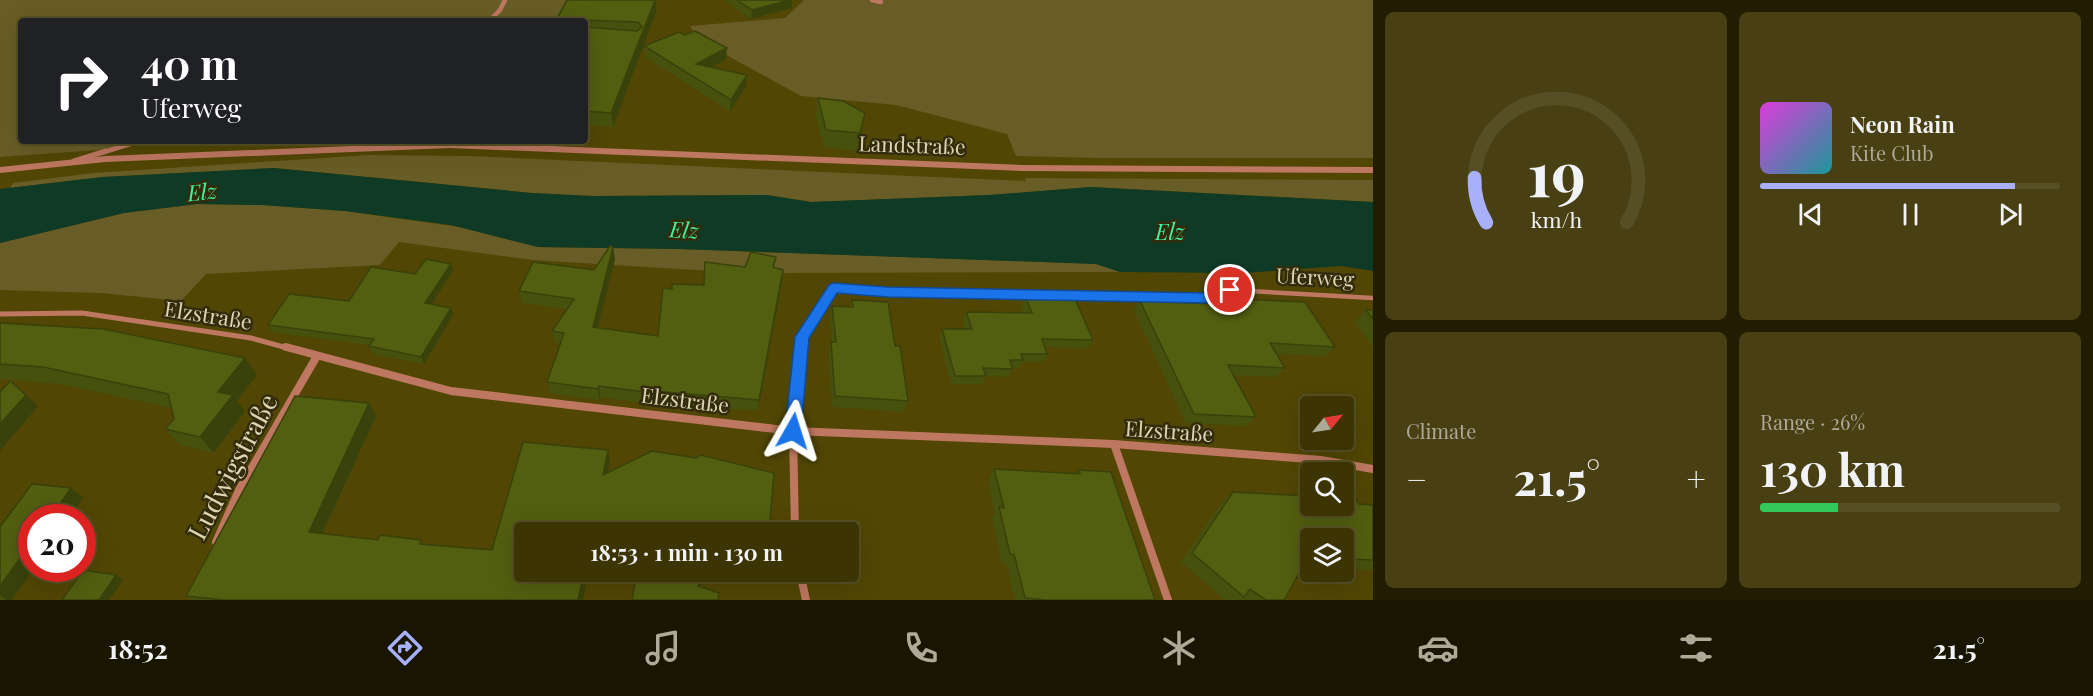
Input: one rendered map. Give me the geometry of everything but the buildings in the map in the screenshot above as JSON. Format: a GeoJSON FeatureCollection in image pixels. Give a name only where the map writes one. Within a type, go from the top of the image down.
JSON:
{"type":"FeatureCollection","features":[{"type":"Feature","properties":{"kind":"street"},"geometry":{"type":"LineString","coordinates":[[492,18],[500,10],[505,0]]}},
{"type":"Feature","properties":{"kind":"street"},"geometry":{"type":"LineString","coordinates":[[872,0],[880,2]]}},
{"type":"Feature","properties":{"kind":"street","name":"Landstraße"},"geometry":{"type":"LineString","coordinates":[[64,164],[130,144]]}},
{"type":"Feature","properties":{"kind":"street","name":"Landstraße"},"geometry":{"type":"LineString","coordinates":[[2,172],[116,158],[430,144]]}},
{"type":"Feature","properties":{"kind":"street","name":"Landstraße"},"geometry":{"type":"LineString","coordinates":[[475,144],[1022,168],[1373,170]]}},
{"type":"Feature","properties":{"kind":"street","name":"Elzstraße"},"geometry":{"type":"LineString","coordinates":[[0,314],[82,313],[251,338],[451,391],[793,431],[1114,444],[1321,460],[1373,469]]}},
{"type":"Feature","properties":{"kind":"street","name":"Ludwigstraße"},"geometry":{"type":"LineString","coordinates":[[212,550],[239,490],[317,356]]}},
{"type":"Feature","properties":{"kind":"street"},"geometry":{"type":"LineString","coordinates":[[793,431],[795,522]]}},
{"type":"Feature","properties":{"kind":"street"},"geometry":{"type":"LineString","coordinates":[[1114,444],[1168,600]]}},
{"type":"Feature","properties":{"kind":"street"},"geometry":{"type":"LineString","coordinates":[[802,582],[806,600]]}},
{"type":"Feature","properties":{"kind":"lane","name":"Uferweg"},"geometry":{"type":"LineString","coordinates":[[793,431],[802,337],[833,288],[888,292],[1208,298],[1230,290],[1373,298]]}},
{"type":"Feature","properties":{"kind":"shaded area"},"geometry":{"type":"Polygon","coordinates":[[[0,0],[566,0],[559,18],[18,18],[18,144],[138,144],[99,150],[0,157],[0,0]]]}},
{"type":"Feature","properties":{"kind":"shaded area"},"geometry":{"type":"Polygon","coordinates":[[[804,0],[1373,0],[1373,158],[1016,156],[1007,134],[896,105],[801,96],[699,40],[690,26],[785,18],[804,0]]]}},
{"type":"Feature","properties":{"kind":"shaded area"},"geometry":{"type":"Polygon","coordinates":[[[368,155],[469,156],[1026,181],[1025,178],[1373,180],[1373,202],[1091,187],[989,195],[811,202],[767,195],[592,196],[532,193],[274,168],[103,177],[10,188],[13,183],[94,173],[368,155]]]}},
{"type":"Feature","properties":{"kind":"shaded area"},"geometry":{"type":"Polygon","coordinates":[[[197,204],[262,205],[345,211],[459,227],[538,247],[679,249],[1096,264],[1120,272],[744,273],[533,260],[399,242],[380,265],[206,274],[181,301],[101,293],[0,290],[0,243],[124,213],[197,204]]]}},
{"type":"Feature","properties":{"kind":"water","name":"Elz"},"geometry":{"type":"Polygon","coordinates":[[[274,168],[532,193],[592,196],[767,195],[811,202],[989,195],[1091,187],[1373,202],[1373,271],[1341,266],[1242,273],[1120,272],[1096,264],[679,249],[538,247],[451,225],[345,211],[262,205],[197,204],[124,213],[0,243],[0,189],[103,177],[274,168]]]}},
{"type":"Feature","properties":{"kind":"route"},"geometry":{"type":"LineString","coordinates":[[793,431],[802,337],[833,288],[888,292],[1208,298],[1230,290]]}}]}
